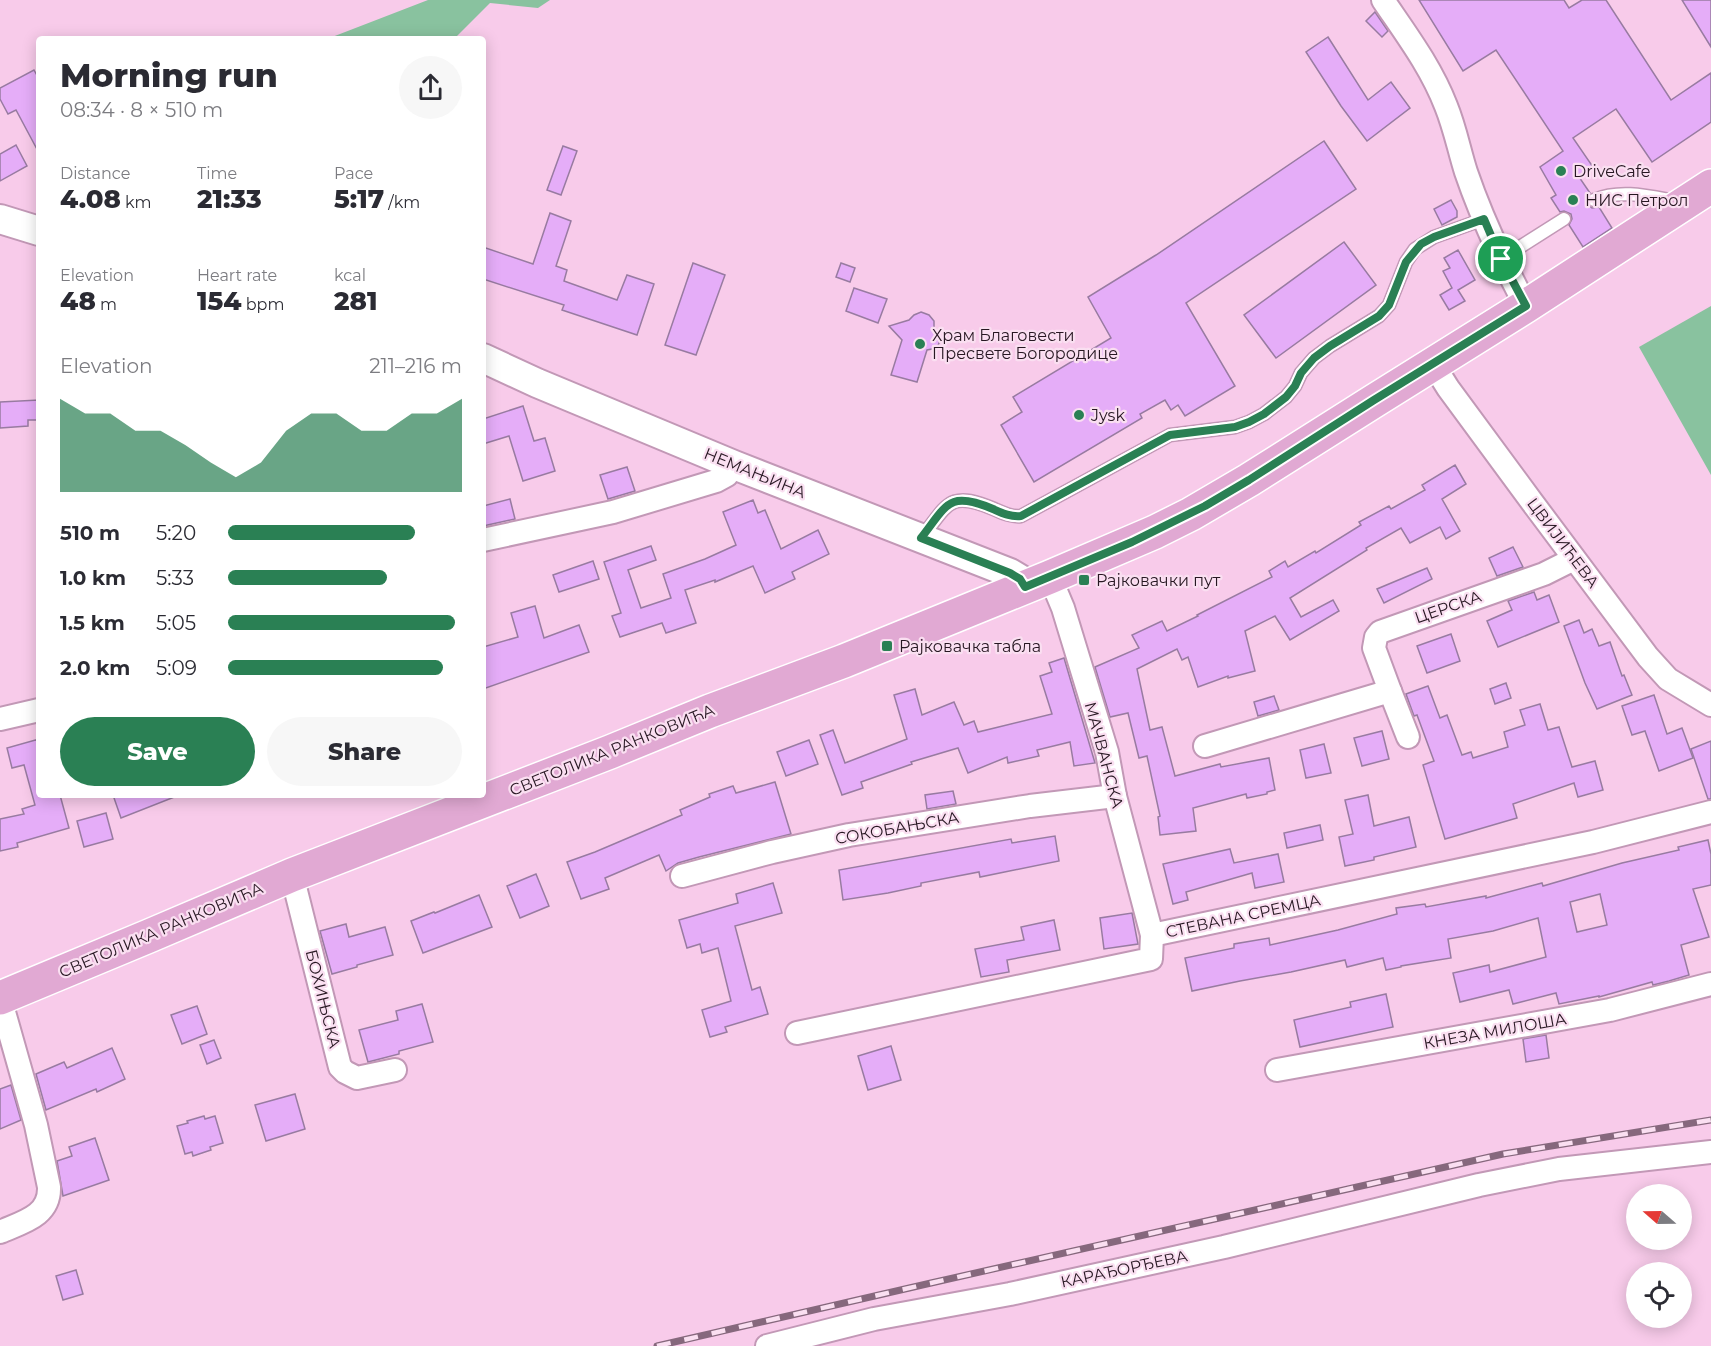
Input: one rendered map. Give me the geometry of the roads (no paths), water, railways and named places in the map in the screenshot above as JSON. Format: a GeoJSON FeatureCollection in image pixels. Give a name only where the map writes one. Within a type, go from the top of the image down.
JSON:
{"type":"FeatureCollection","features":[{"type":"Feature","properties":{"kind":"main road","name":"СВЕТОЛИКА РАНКОВИЋА"},"geometry":{"type":"LineString","coordinates":[[0,998],[292,875],[710,711],[844,661],[1155,532],[1249,480],[1526,306],[1698,194]]}},
{"type":"Feature","properties":{"kind":"street"},"geometry":{"type":"LineString","coordinates":[[1383,0],[1423,58],[1446,105],[1466,171],[1484,219],[1501,259],[1526,306]]}},
{"type":"Feature","properties":{"kind":"street"},"geometry":{"type":"LineString","coordinates":[[0,219],[36,230]]}},
{"type":"Feature","properties":{"kind":"street","name":"НЕМАЊИНА"},"geometry":{"type":"LineString","coordinates":[[486,359],[734,465],[1010,573],[1020,579],[1038,582]]}},
{"type":"Feature","properties":{"kind":"street","name":"ЦВИЈИЋЕВА"},"geometry":{"type":"LineString","coordinates":[[1433,364],[1448,388],[1648,657],[1676,684],[1711,705]]}},
{"type":"Feature","properties":{"kind":"street"},"geometry":{"type":"LineString","coordinates":[[486,539],[613,512],[705,485],[727,475],[734,465]]}},
{"type":"Feature","properties":{"kind":"street","name":"ЦЕРСКА"},"geometry":{"type":"LineString","coordinates":[[1408,737],[1374,648],[1376,637],[1380,632],[1544,574],[1574,559]]}},
{"type":"Feature","properties":{"kind":"street","name":"МАЧВАНСКА"},"geometry":{"type":"LineString","coordinates":[[1038,582],[1063,608],[1107,752],[1115,796],[1152,935]]}},
{"type":"Feature","properties":{"kind":"street"},"geometry":{"type":"LineString","coordinates":[[1205,746],[1390,691]]}},
{"type":"Feature","properties":{"kind":"street"},"geometry":{"type":"LineString","coordinates":[[0,719],[36,711]]}},
{"type":"Feature","properties":{"kind":"street","name":"СОКОБАЊСКА"},"geometry":{"type":"LineString","coordinates":[[682,876],[772,852],[849,835],[1030,806],[1115,796]]}},
{"type":"Feature","properties":{"kind":"street","name":"СТЕВАНА СРЕМЦА"},"geometry":{"type":"LineString","coordinates":[[797,1033],[1151,959],[1152,935],[1581,845],[1711,812]]}},
{"type":"Feature","properties":{"kind":"street","name":"БОХИЊСКА"},"geometry":{"type":"LineString","coordinates":[[292,875],[340,1066],[345,1072],[357,1078],[395,1070]]}},
{"type":"Feature","properties":{"kind":"street","name":"КНЕЗА МИЛОША"},"geometry":{"type":"LineString","coordinates":[[1277,1070],[1610,1010],[1711,984]]}},
{"type":"Feature","properties":{"kind":"street"},"geometry":{"type":"LineString","coordinates":[[0,998],[36,1125],[49,1194],[44,1208],[37,1214],[0,1232]]}},
{"type":"Feature","properties":{"kind":"street","name":"КАРАЂОРЂЕВА"},"geometry":{"type":"LineString","coordinates":[[767,1346],[874,1319],[1010,1294],[1224,1247],[1479,1185],[1559,1168],[1711,1152]]}},
{"type":"Feature","properties":{"kind":"lane"},"geometry":{"type":"LineString","coordinates":[[1594,200],[1606,195],[1622,194],[1698,194]]}},
{"type":"Feature","properties":{"kind":"lane"},"geometry":{"type":"LineString","coordinates":[[921,538],[945,508],[954,501],[968,499],[1009,515],[1021,516],[1170,435],[1235,427],[1256,419],[1286,397],[1295,386],[1301,373],[1314,358],[1379,316],[1389,305],[1406,262],[1421,244],[1484,219]]}},
{"type":"Feature","properties":{"kind":"lane"},"geometry":{"type":"LineString","coordinates":[[1501,259],[1564,219]]}},
{"type":"Feature","properties":{"kind":"railway"},"geometry":{"type":"LineString","coordinates":[[657,1346],[1503,1154],[1711,1120]]}},
{"type":"Feature","properties":{"kind":"place","name":"DriveCafe"},"geometry":{"type":"Point","coordinates":[1561,171]}},
{"type":"Feature","properties":{"kind":"place","name":"НИС Петрол"},"geometry":{"type":"Point","coordinates":[1573,200]}},
{"type":"Feature","properties":{"kind":"place","name":"Храм Благовести Пресвете Богородице"},"geometry":{"type":"Point","coordinates":[920,344]}},
{"type":"Feature","properties":{"kind":"place","name":"Jysk"},"geometry":{"type":"Point","coordinates":[1079,415]}},
{"type":"Feature","properties":{"kind":"place","name":"Рајковачки пут"},"geometry":{"type":"Point","coordinates":[1084,580]}},
{"type":"Feature","properties":{"kind":"place","name":"Рајковачка табла"},"geometry":{"type":"Point","coordinates":[887,646]}}]}
